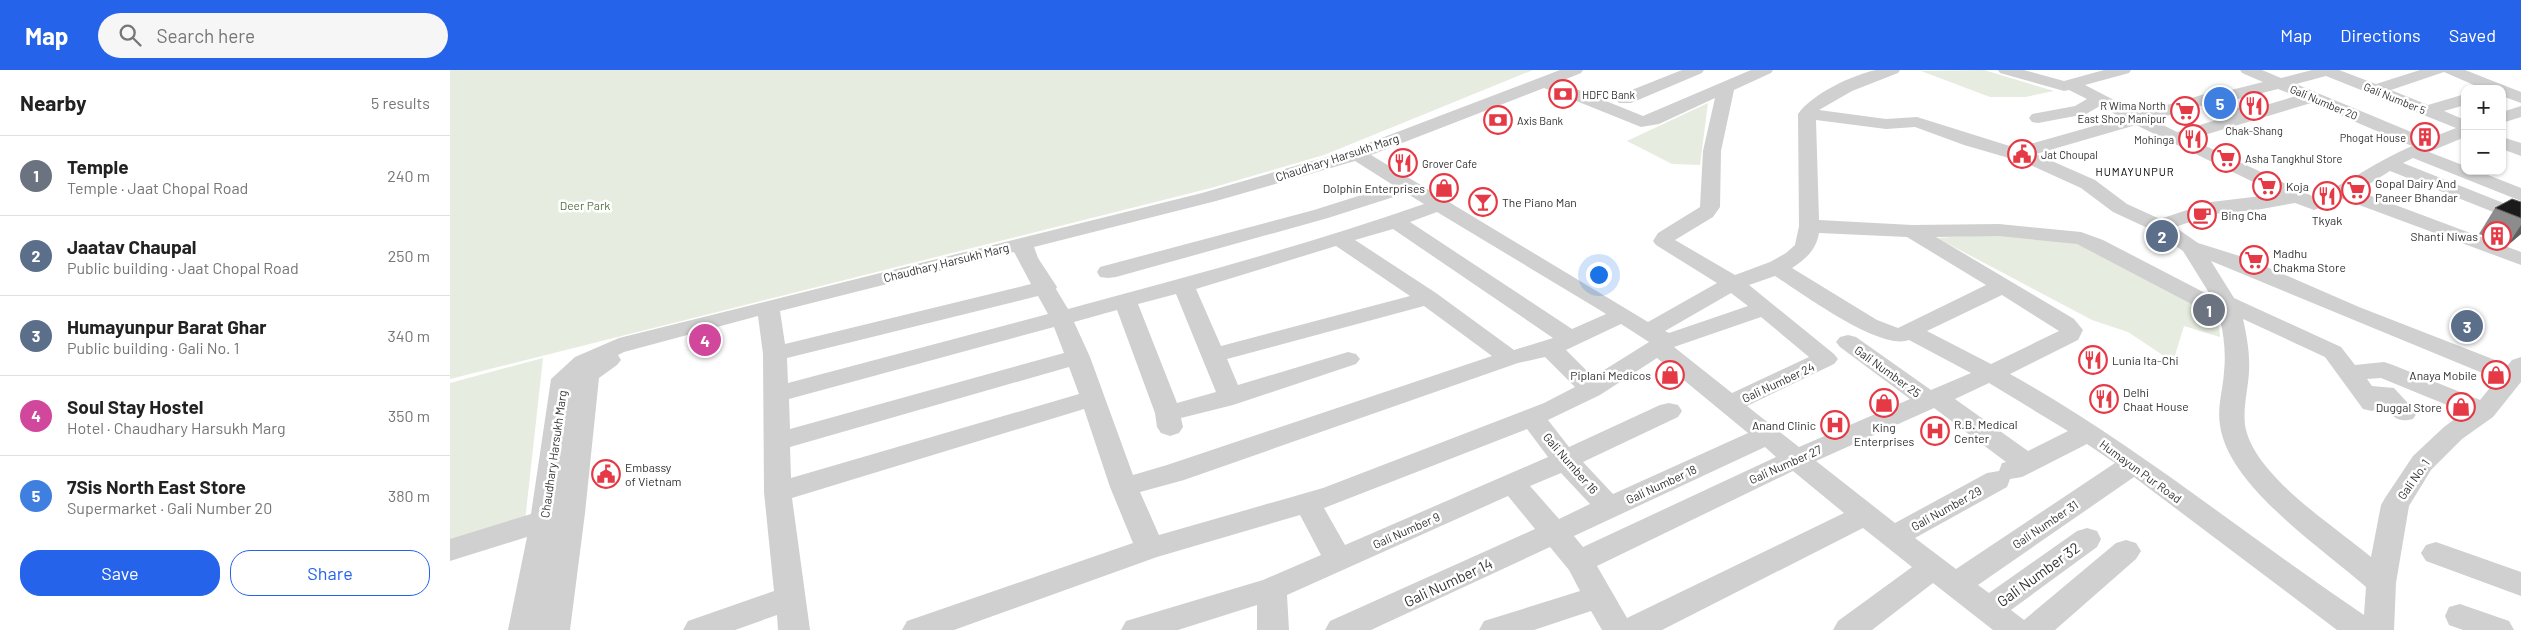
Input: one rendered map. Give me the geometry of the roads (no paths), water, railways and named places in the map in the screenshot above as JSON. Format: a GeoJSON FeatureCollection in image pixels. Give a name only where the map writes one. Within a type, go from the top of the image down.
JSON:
{"type":"FeatureCollection","features":[{"type":"Feature","properties":{"kind":"street","name":"Chaudhary Harsukh Marg"},"geometry":{"type":"LineString","coordinates":[[1549,84],[1575,70]]}},
{"type":"Feature","properties":{"kind":"street","name":"Chaudhary Harsukh Marg"},"geometry":{"type":"LineString","coordinates":[[524,630],[544,521],[563,379],[587,366],[769,311],[1024,247],[1361,156],[1549,84],[1595,70]]}},
{"type":"Feature","properties":{"kind":"street"},"geometry":{"type":"LineString","coordinates":[[1625,99],[1696,70]]}},
{"type":"Feature","properties":{"kind":"street"},"geometry":{"type":"LineString","coordinates":[[1549,84],[1641,122],[1653,120],[1765,70]]}},
{"type":"Feature","properties":{"kind":"street"},"geometry":{"type":"LineString","coordinates":[[2006,70],[2058,85],[2072,85],[2123,70]]}},
{"type":"Feature","properties":{"kind":"street","name":"Gali Number 20"},"geometry":{"type":"LineString","coordinates":[[2248,70],[2313,97],[2461,169]]}},
{"type":"Feature","properties":{"kind":"street"},"geometry":{"type":"LineString","coordinates":[[2374,90],[2437,70]]}},
{"type":"Feature","properties":{"kind":"street"},"geometry":{"type":"LineString","coordinates":[[2450,70],[2487,85]]}},
{"type":"Feature","properties":{"kind":"street"},"geometry":{"type":"LineString","coordinates":[[918,630],[1150,548],[1331,496],[1532,417],[1591,389],[1657,341],[1693,302],[1734,283],[1776,267],[1801,251],[1807,242],[1809,226],[1807,114],[1814,106],[1830,97],[1886,71]]}},
{"type":"Feature","properties":{"kind":"street"},"geometry":{"type":"LineString","coordinates":[[2209,101],[2326,71]]}},
{"type":"Feature","properties":{"kind":"street","name":"Gali Number 5"},"geometry":{"type":"LineString","coordinates":[[2326,71],[2461,124]]}},
{"type":"Feature","properties":{"kind":"street"},"geometry":{"type":"LineString","coordinates":[[2072,85],[2137,120],[2314,204],[2343,192],[2388,164],[2461,133]]}},
{"type":"Feature","properties":{"kind":"street"},"geometry":{"type":"LineString","coordinates":[[1726,87],[1712,151],[1710,207],[1706,213],[1665,237],[1662,241],[1734,283],[1762,309]]}},
{"type":"Feature","properties":{"kind":"street"},"geometry":{"type":"LineString","coordinates":[[2506,92],[2521,98]]}},
{"type":"Feature","properties":{"kind":"street"},"geometry":{"type":"LineString","coordinates":[[2175,138],[2245,118],[2260,111],[2313,97]]}},
{"type":"Feature","properties":{"kind":"street"},"geometry":{"type":"LineString","coordinates":[[2038,118],[2080,110],[2101,99]]}},
{"type":"Feature","properties":{"kind":"street"},"geometry":{"type":"LineString","coordinates":[[2016,154],[2205,99],[2245,118]]}},
{"type":"Feature","properties":{"kind":"street"},"geometry":{"type":"LineString","coordinates":[[2427,111],[2461,100]]}},
{"type":"Feature","properties":{"kind":"street"},"geometry":{"type":"LineString","coordinates":[[2506,117],[2521,111]]}},
{"type":"Feature","properties":{"kind":"street"},"geometry":{"type":"LineString","coordinates":[[1807,114],[1886,124],[1917,122],[1970,141],[2033,158],[2088,184],[2120,208],[2159,226],[2191,247],[2238,263],[2351,312],[2517,371]]}},
{"type":"Feature","properties":{"kind":"street"},"geometry":{"type":"LineString","coordinates":[[2506,144],[2521,150]]}},
{"type":"Feature","properties":{"kind":"street"},"geometry":{"type":"LineString","coordinates":[[2506,159],[2521,154]]}},
{"type":"Feature","properties":{"kind":"street"},"geometry":{"type":"LineString","coordinates":[[1361,156],[1623,315],[1657,341],[1865,515],[1945,576],[1997,622]]}},
{"type":"Feature","properties":{"kind":"street"},"geometry":{"type":"LineString","coordinates":[[2388,164],[2521,218]]}},
{"type":"Feature","properties":{"kind":"street","name":"Gali Number 20"},"geometry":{"type":"LineString","coordinates":[[2474,175],[2521,195]]}},
{"type":"Feature","properties":{"kind":"street"},"geometry":{"type":"LineString","coordinates":[[1108,272],[1302,220],[1409,186]]}},
{"type":"Feature","properties":{"kind":"street"},"geometry":{"type":"LineString","coordinates":[[2343,192],[2521,258]]}},
{"type":"Feature","properties":{"kind":"street"},"geometry":{"type":"LineString","coordinates":[[2159,226],[2211,208],[2256,204],[2299,196]]}},
{"type":"Feature","properties":{"kind":"street"},"geometry":{"type":"LineString","coordinates":[[775,395],[1183,285],[1339,239],[1439,205]]}},
{"type":"Feature","properties":{"kind":"street"},"geometry":{"type":"LineString","coordinates":[[1396,221],[1560,344],[1591,389]]}},
{"type":"Feature","properties":{"kind":"street"},"geometry":{"type":"LineString","coordinates":[[1809,226],[1912,232],[1999,230],[2081,238],[2230,310],[2333,352],[2368,398],[2385,394],[2404,413]]}},
{"type":"Feature","properties":{"kind":"street"},"geometry":{"type":"LineString","coordinates":[[1912,232],[2002,286]]}},
{"type":"Feature","properties":{"kind":"street"},"geometry":{"type":"LineString","coordinates":[[1339,239],[1428,298],[1510,358]]}},
{"type":"Feature","properties":{"kind":"street"},"geometry":{"type":"LineString","coordinates":[[1024,247],[1027,258],[1046,287],[1061,317],[1078,357],[1124,487],[1150,548]]}},
{"type":"Feature","properties":{"kind":"street"},"geometry":{"type":"LineString","coordinates":[[2191,247],[2230,310],[2237,364],[2233,403],[2234,432],[2245,457],[2262,481],[2381,583]]}},
{"type":"Feature","properties":{"kind":"street"},"geometry":{"type":"LineString","coordinates":[[1776,267],[1869,325],[1899,336],[2002,286]]}},
{"type":"Feature","properties":{"kind":"street"},"geometry":{"type":"LineString","coordinates":[[1183,285],[1214,355],[1229,393],[1228,397]]}},
{"type":"Feature","properties":{"kind":"street","name":"Gali Number 27"},"geometry":{"type":"LineString","coordinates":[[1579,562],[1797,458],[1992,372],[2070,335],[2071,330],[2066,324],[2002,286]]}},
{"type":"Feature","properties":{"kind":"street"},"geometry":{"type":"LineString","coordinates":[[775,354],[1046,287]]}},
{"type":"Feature","properties":{"kind":"street"},"geometry":{"type":"LineString","coordinates":[[1214,355],[1428,298]]}},
{"type":"Feature","properties":{"kind":"street"},"geometry":{"type":"LineString","coordinates":[[1125,301],[1169,420],[1228,397],[1348,360]]}},
{"type":"Feature","properties":{"kind":"street"},"geometry":{"type":"LineString","coordinates":[[1657,341],[1762,309]]}},
{"type":"Feature","properties":{"kind":"street","name":"Gali Number 24"},"geometry":{"type":"LineString","coordinates":[[1730,404],[1826,359],[1762,309]]}},
{"type":"Feature","properties":{"kind":"street"},"geometry":{"type":"LineString","coordinates":[[769,311],[775,354],[778,492],[794,630]]}},
{"type":"Feature","properties":{"kind":"street"},"geometry":{"type":"LineString","coordinates":[[1124,487],[1174,473],[1510,358],[1560,344],[1623,315]]}},
{"type":"Feature","properties":{"kind":"street","name":"Humayun Pur Road"},"geometry":{"type":"LineString","coordinates":[[1909,331],[1992,372],[2088,432],[2305,593],[2361,630]]}},
{"type":"Feature","properties":{"kind":"street","name":"Gali Number 25"},"geometry":{"type":"LineString","coordinates":[[1848,342],[1932,398],[2009,472]]}},
{"type":"Feature","properties":{"kind":"street"},"geometry":{"type":"LineString","coordinates":[[776,442],[1078,357]]}},
{"type":"Feature","properties":{"kind":"street","name":"Chaudhary Harsukh Marg"},"geometry":{"type":"LineString","coordinates":[[554,630],[572,512],[587,366]]}},
{"type":"Feature","properties":{"kind":"street"},"geometry":{"type":"LineString","coordinates":[[2349,373],[2384,370],[2484,411]]}},
{"type":"Feature","properties":{"kind":"street","name":"Gali No. 1"},"geometry":{"type":"LineString","coordinates":[[2378,630],[2381,583],[2395,505],[2422,463],[2453,433],[2484,411],[2517,371]]}},
{"type":"Feature","properties":{"kind":"street"},"geometry":{"type":"LineString","coordinates":[[778,492],[1093,398]]}},
{"type":"Feature","properties":{"kind":"street","name":"Gali Number 9"},"geometry":{"type":"LineString","coordinates":[[1137,630],[1272,589],[1340,561],[1669,411]]}},
{"type":"Feature","properties":{"kind":"street","name":"Gali Number 16"},"geometry":{"type":"LineString","coordinates":[[1532,417],[1565,460],[1610,508]]}},
{"type":"Feature","properties":{"kind":"street","name":"Gali Number 29"},"geometry":{"type":"LineString","coordinates":[[1895,536],[2009,472],[2088,432]]}},
{"type":"Feature","properties":{"kind":"street","name":"Gali Number 18"},"geometry":{"type":"LineString","coordinates":[[1554,534],[1768,435]]}},
{"type":"Feature","properties":{"kind":"street","name":"Gali Number 31"},"geometry":{"type":"LineString","coordinates":[[1849,630],[1945,576],[2133,464]]}},
{"type":"Feature","properties":{"kind":"street"},"geometry":{"type":"LineString","coordinates":[[1512,483],[1579,562],[1618,630]]}},
{"type":"Feature","properties":{"kind":"street"},"geometry":{"type":"LineString","coordinates":[[1307,503],[1340,561]]}},
{"type":"Feature","properties":{"kind":"street"},"geometry":{"type":"LineString","coordinates":[[450,550],[572,512]]}},
{"type":"Feature","properties":{"kind":"street"},"geometry":{"type":"LineString","coordinates":[[1633,630],[1865,515]]}},
{"type":"Feature","properties":{"kind":"street","name":"Gali Number 14"},"geometry":{"type":"LineString","coordinates":[[1341,630],[1554,534]]}},
{"type":"Feature","properties":{"kind":"street","name":"Gali Number 32"},"geometry":{"type":"LineString","coordinates":[[1997,622],[2087,539]]}},
{"type":"Feature","properties":{"kind":"street"},"geometry":{"type":"LineString","coordinates":[[2034,630],[2126,551]]}},
{"type":"Feature","properties":{"kind":"street"},"geometry":{"type":"LineString","coordinates":[[2436,553],[2521,584]]}},
{"type":"Feature","properties":{"kind":"street"},"geometry":{"type":"LineString","coordinates":[[1272,589],[1273,630]]}},
{"type":"Feature","properties":{"kind":"street"},"geometry":{"type":"LineString","coordinates":[[1494,630],[1598,597]]}},
{"type":"Feature","properties":{"kind":"street"},"geometry":{"type":"LineString","coordinates":[[699,630],[790,598]]}},
{"type":"Feature","properties":{"kind":"street"},"geometry":{"type":"LineString","coordinates":[[2460,616],[2498,630]]}},
{"type":"Feature","properties":{"kind":"place","name":"HDFC Bank"},"geometry":{"type":"Point","coordinates":[1563,94]}},
{"type":"Feature","properties":{"kind":"place","name":"7Sis North East Store"},"geometry":{"type":"Point","coordinates":[2220,103]}},
{"type":"Feature","properties":{"kind":"place","name":"Chak-Shang"},"geometry":{"type":"Point","coordinates":[2254,106]}},
{"type":"Feature","properties":{"kind":"place","name":"R Wima North East Shop Manipur"},"geometry":{"type":"Point","coordinates":[2185,111]}},
{"type":"Feature","properties":{"kind":"place","name":"Axis Bank"},"geometry":{"type":"Point","coordinates":[1498,120]}},
{"type":"Feature","properties":{"kind":"place","name":"Phogat House"},"geometry":{"type":"Point","coordinates":[2425,137]}},
{"type":"Feature","properties":{"kind":"place","name":"Mohinga"},"geometry":{"type":"Point","coordinates":[2193,139]}},
{"type":"Feature","properties":{"kind":"place","name":"Jat Choupal"},"geometry":{"type":"Point","coordinates":[2022,154]}},
{"type":"Feature","properties":{"kind":"place","name":"Asha Tangkhul Store"},"geometry":{"type":"Point","coordinates":[2226,158]}},
{"type":"Feature","properties":{"kind":"place","name":"Grover Cafe"},"geometry":{"type":"Point","coordinates":[1403,163]}},
{"type":"Feature","properties":{"kind":"place","name":"Koja"},"geometry":{"type":"Point","coordinates":[2267,186]}},
{"type":"Feature","properties":{"kind":"place","name":"Dolphin Enterprises"},"geometry":{"type":"Point","coordinates":[1444,188]}},
{"type":"Feature","properties":{"kind":"place","name":"Gopal Dairy And Paneer Bhandar"},"geometry":{"type":"Point","coordinates":[2356,190]}},
{"type":"Feature","properties":{"kind":"place","name":"Tkyak"},"geometry":{"type":"Point","coordinates":[2327,196]}},
{"type":"Feature","properties":{"kind":"place","name":"The Piano Man"},"geometry":{"type":"Point","coordinates":[1483,202]}},
{"type":"Feature","properties":{"kind":"place","name":"Bing Cha"},"geometry":{"type":"Point","coordinates":[2202,215]}},
{"type":"Feature","properties":{"kind":"place","name":"Jaatav Chaupal"},"geometry":{"type":"Point","coordinates":[2162,236]}},
{"type":"Feature","properties":{"kind":"place","name":"Shanti Niwas"},"geometry":{"type":"Point","coordinates":[2497,236]}},
{"type":"Feature","properties":{"kind":"place","name":"Madhu Chakma Store"},"geometry":{"type":"Point","coordinates":[2254,260]}},
{"type":"Feature","properties":{"kind":"place","name":"Temple"},"geometry":{"type":"Point","coordinates":[2209,310]}},
{"type":"Feature","properties":{"kind":"place","name":"Humayunpur Barat Ghar"},"geometry":{"type":"Point","coordinates":[2467,326]}},
{"type":"Feature","properties":{"kind":"place","name":"Soul Stay Hostel"},"geometry":{"type":"Point","coordinates":[705,340]}},
{"type":"Feature","properties":{"kind":"place","name":"Lunia Ita-Chi"},"geometry":{"type":"Point","coordinates":[2093,360]}},
{"type":"Feature","properties":{"kind":"place","name":"Piplani Medicos"},"geometry":{"type":"Point","coordinates":[1670,375]}},
{"type":"Feature","properties":{"kind":"place","name":"Anaya Mobile"},"geometry":{"type":"Point","coordinates":[2496,375]}},
{"type":"Feature","properties":{"kind":"place","name":"Delhi Chaat House"},"geometry":{"type":"Point","coordinates":[2104,399]}},
{"type":"Feature","properties":{"kind":"place","name":"King Enterprises"},"geometry":{"type":"Point","coordinates":[1884,403]}},
{"type":"Feature","properties":{"kind":"place","name":"Duggal Store"},"geometry":{"type":"Point","coordinates":[2461,407]}},
{"type":"Feature","properties":{"kind":"place","name":"Anand Clinic"},"geometry":{"type":"Point","coordinates":[1835,425]}},
{"type":"Feature","properties":{"kind":"place","name":"R.B. Medical Center"},"geometry":{"type":"Point","coordinates":[1935,431]}},
{"type":"Feature","properties":{"kind":"place","name":"Embassy of Vietnam"},"geometry":{"type":"Point","coordinates":[606,474]}},
{"type":"Feature","properties":{"kind":"district","name":"HUMAYUNPUR"},"geometry":{"type":"Point","coordinates":[2135,171]}},
{"type":"Feature","properties":{"kind":"park label","name":"Deer Park"},"geometry":{"type":"Point","coordinates":[585,205]}}]}
